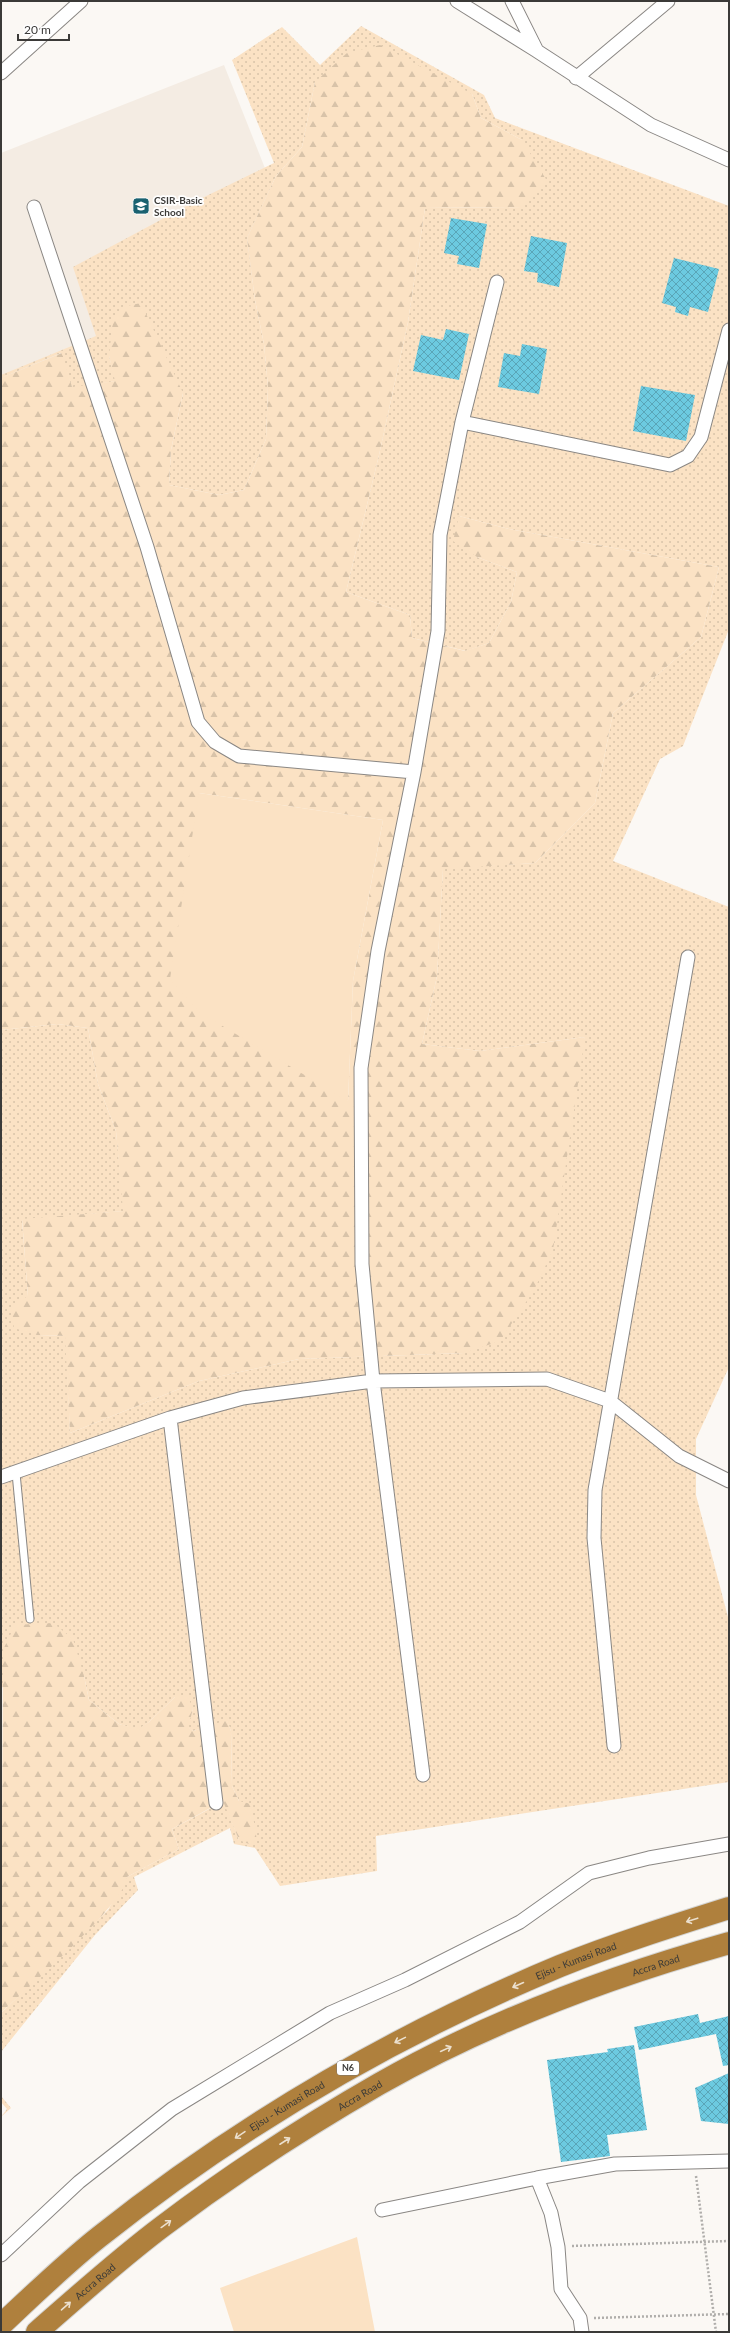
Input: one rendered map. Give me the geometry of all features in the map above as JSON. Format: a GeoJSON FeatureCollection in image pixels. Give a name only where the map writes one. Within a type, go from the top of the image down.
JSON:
{"type":"FeatureCollection","features":[{"type":"Feature","properties":{"kind":"highway","name":"Ejisu - Kumasi Road"},"geometry":{"type":"LineString","coordinates":[[8,2318],[97,2238],[163,2188],[277,2110],[372,2054],[479,2002],[561,1966],[644,1935],[729,1908]]}},
{"type":"Feature","properties":{"kind":"highway","name":"Accra Road"},"geometry":{"type":"LineString","coordinates":[[37,2332],[107,2271],[162,2227],[236,2173],[379,2084],[436,2054],[588,1988],[664,1961],[729,1943]]}},
{"type":"Feature","properties":{"kind":"street"},"geometry":{"type":"LineString","coordinates":[[1,73],[81,1]]}},
{"type":"Feature","properties":{"kind":"street"},"geometry":{"type":"LineString","coordinates":[[457,1],[652,125],[729,160]]}},
{"type":"Feature","properties":{"kind":"street"},"geometry":{"type":"LineString","coordinates":[[512,1],[537,51]]}},
{"type":"Feature","properties":{"kind":"street"},"geometry":{"type":"LineString","coordinates":[[576,78],[668,1]]}},
{"type":"Feature","properties":{"kind":"street"},"geometry":{"type":"LineString","coordinates":[[34,207],[147,546],[198,722],[215,742],[239,756],[414,772]]}},
{"type":"Feature","properties":{"kind":"street"},"geometry":{"type":"LineString","coordinates":[[423,1775],[373,1382],[362,1264],[361,1068],[378,952],[414,772],[438,631],[440,535],[462,422],[497,282]]}},
{"type":"Feature","properties":{"kind":"street"},"geometry":{"type":"LineString","coordinates":[[462,422],[670,466],[688,456],[701,437],[729,330]]}},
{"type":"Feature","properties":{"kind":"street"},"geometry":{"type":"LineString","coordinates":[[614,1746],[594,1538],[595,1490],[688,957]]}},
{"type":"Feature","properties":{"kind":"street"},"geometry":{"type":"LineString","coordinates":[[1,1477],[170,1418],[243,1398],[373,1382],[547,1380],[610,1400],[679,1456],[729,1482]]}},
{"type":"Feature","properties":{"kind":"street"},"geometry":{"type":"LineString","coordinates":[[170,1418],[216,1803]]}},
{"type":"Feature","properties":{"kind":"street"},"geometry":{"type":"LineString","coordinates":[[1,2255],[79,2182],[172,2109],[330,2013],[405,1980],[520,1922],[589,1873],[649,1858],[729,1844]]}},
{"type":"Feature","properties":{"kind":"street"},"geometry":{"type":"LineString","coordinates":[[382,2210],[537,2178],[615,2164],[694,2164],[729,2161]]}},
{"type":"Feature","properties":{"kind":"street"},"geometry":{"type":"LineString","coordinates":[[537,2178],[550,2213],[558,2246],[561,2289],[580,2318],[582,2332]]}},
{"type":"Feature","properties":{"kind":"lane"},"geometry":{"type":"LineString","coordinates":[[16,1473],[30,1619]]}},
{"type":"Feature","properties":{"kind":"path"},"geometry":{"type":"LineString","coordinates":[[694,2164],[706,2243],[716,2332]]}},
{"type":"Feature","properties":{"kind":"path"},"geometry":{"type":"LineString","coordinates":[[558,2246],[706,2243],[729,2241]]}},
{"type":"Feature","properties":{"kind":"path"},"geometry":{"type":"LineString","coordinates":[[580,2318],[729,2314]]}},
{"type":"Feature","properties":{"kind":"shaded area","name":"CSIR-Basic School"},"geometry":{"type":"Polygon","coordinates":[[[224,65],[301,259],[1,381],[1,153],[224,65]]]}},
{"type":"Feature","properties":{"kind":"green space"},"geometry":{"type":"Polygon","coordinates":[[[361,26],[484,95],[495,118],[729,206],[729,629],[683,746],[660,759],[613,861],[729,907],[729,1367],[696,1439],[696,1495],[729,1621],[729,1782],[376,1836],[377,1871],[280,1886],[255,1848],[234,1844],[230,1828],[134,1877],[138,1890],[95,1935],[1,2052],[1,2013],[108,1910],[127,1877],[179,1849],[172,1829],[224,1801],[239,1840],[239,1801],[232,1786],[231,1731],[227,1721],[193,1731],[187,1727],[193,1709],[175,1697],[149,1722],[138,1730],[119,1724],[89,1700],[84,1676],[3,1650],[3,1687],[1,1688],[1,1030],[57,1024],[88,1028],[98,1084],[116,1131],[124,1211],[22,1220],[28,1296],[37,1335],[66,1336],[70,1433],[199,1381],[299,1359],[464,1353],[585,1037],[480,1051],[422,1044],[437,976],[443,868],[535,863],[595,803],[613,713],[701,637],[719,567],[509,529],[459,516],[477,557],[517,572],[511,602],[489,643],[466,651],[412,638],[410,615],[346,592],[379,455],[408,322],[425,208],[522,207],[522,140],[481,118],[472,94],[315,82],[302,147],[276,176],[247,238],[255,300],[264,344],[268,387],[266,439],[244,490],[219,495],[169,485],[171,450],[183,393],[109,356],[116,381],[72,388],[61,353],[1,378],[1,375],[96,336],[73,267],[194,202],[274,163],[232,60],[282,27],[320,65],[361,26]]]}},
{"type":"Feature","properties":{"kind":"green space"},"geometry":{"type":"Polygon","coordinates":[[[380,45],[472,94],[481,118],[522,140],[547,181],[522,207],[425,208],[408,322],[379,455],[346,592],[410,615],[412,638],[465,651],[489,643],[511,602],[517,572],[477,557],[453,541],[459,516],[509,529],[719,567],[701,637],[613,713],[595,803],[535,863],[443,869],[437,976],[422,1044],[480,1051],[585,1037],[553,1250],[534,1290],[500,1341],[464,1353],[299,1359],[199,1381],[70,1433],[65,1336],[37,1335],[14,1328],[11,1306],[28,1296],[22,1219],[123,1211],[116,1131],[98,1084],[88,1028],[57,1024],[1,1030],[1,378],[62,353],[72,387],[115,381],[109,356],[113,320],[122,307],[141,303],[183,393],[171,450],[169,485],[219,495],[244,490],[266,439],[268,387],[264,344],[255,300],[247,238],[276,176],[302,147],[315,82],[347,53],[380,45]],[[199,793],[348,1101],[353,981],[383,820],[199,793]]]}},
{"type":"Feature","properties":{"kind":"green space"},"geometry":{"type":"Polygon","coordinates":[[[199,793],[383,820],[353,981],[348,1101],[199,1012],[170,979],[199,793]]]}},
{"type":"Feature","properties":{"kind":"green space"},"geometry":{"type":"Polygon","coordinates":[[[53,1623],[73,1639],[84,1676],[89,1700],[119,1724],[138,1729],[149,1722],[175,1697],[187,1694],[193,1709],[188,1727],[193,1731],[227,1720],[231,1731],[232,1786],[239,1801],[251,1804],[257,1841],[249,1844],[239,1840],[223,1801],[172,1829],[179,1849],[127,1877],[123,1889],[111,1906],[73,1946],[1,2013],[3,1650],[15,1625],[53,1623]]]}},
{"type":"Feature","properties":{"kind":"green space"},"geometry":{"type":"Polygon","coordinates":[[[1,2096],[11,2108],[1,2117],[7,2109],[1,2102],[1,2096]]]}},
{"type":"Feature","properties":{"kind":"green space"},"geometry":{"type":"Polygon","coordinates":[[[357,2237],[375,2332],[234,2332],[220,2288],[357,2237]]]}},
{"type":"Feature","properties":{"kind":"building"},"geometry":{"type":"Polygon","coordinates":[[[451,218],[487,224],[479,268],[457,264],[459,256],[444,253],[451,218]]]}},
{"type":"Feature","properties":{"kind":"building"},"geometry":{"type":"Polygon","coordinates":[[[531,236],[567,243],[559,287],[537,282],[538,273],[524,271],[531,236]]]}},
{"type":"Feature","properties":{"kind":"building"},"geometry":{"type":"Polygon","coordinates":[[[674,258],[719,269],[708,312],[690,307],[688,316],[675,312],[676,307],[662,303],[674,258]]]}},
{"type":"Feature","properties":{"kind":"building"},"geometry":{"type":"Polygon","coordinates":[[[446,329],[469,334],[459,380],[413,371],[421,335],[443,340],[446,329]]]}},
{"type":"Feature","properties":{"kind":"building"},"geometry":{"type":"Polygon","coordinates":[[[522,344],[547,349],[539,394],[498,387],[504,353],[520,356],[522,344]]]}},
{"type":"Feature","properties":{"kind":"building"},"geometry":{"type":"Polygon","coordinates":[[[641,386],[695,395],[686,441],[633,431],[641,386]]]}},
{"type":"Feature","properties":{"kind":"building"},"geometry":{"type":"Polygon","coordinates":[[[698,2014],[700,2023],[729,2016],[729,2065],[723,2066],[716,2034],[639,2050],[634,2027],[698,2014]]]}},
{"type":"Feature","properties":{"kind":"building"},"geometry":{"type":"Polygon","coordinates":[[[634,2045],[647,2130],[607,2135],[610,2156],[561,2162],[547,2060],[608,2052],[607,2049],[634,2045]]]}},
{"type":"Feature","properties":{"kind":"building"},"geometry":{"type":"Polygon","coordinates":[[[729,2073],[729,2124],[701,2121],[695,2088],[729,2073]]]}},
{"type":"Feature","properties":{"kind":"place","name":"CSIR-Basic School"},"geometry":{"type":"Point","coordinates":[141,206]}}]}
